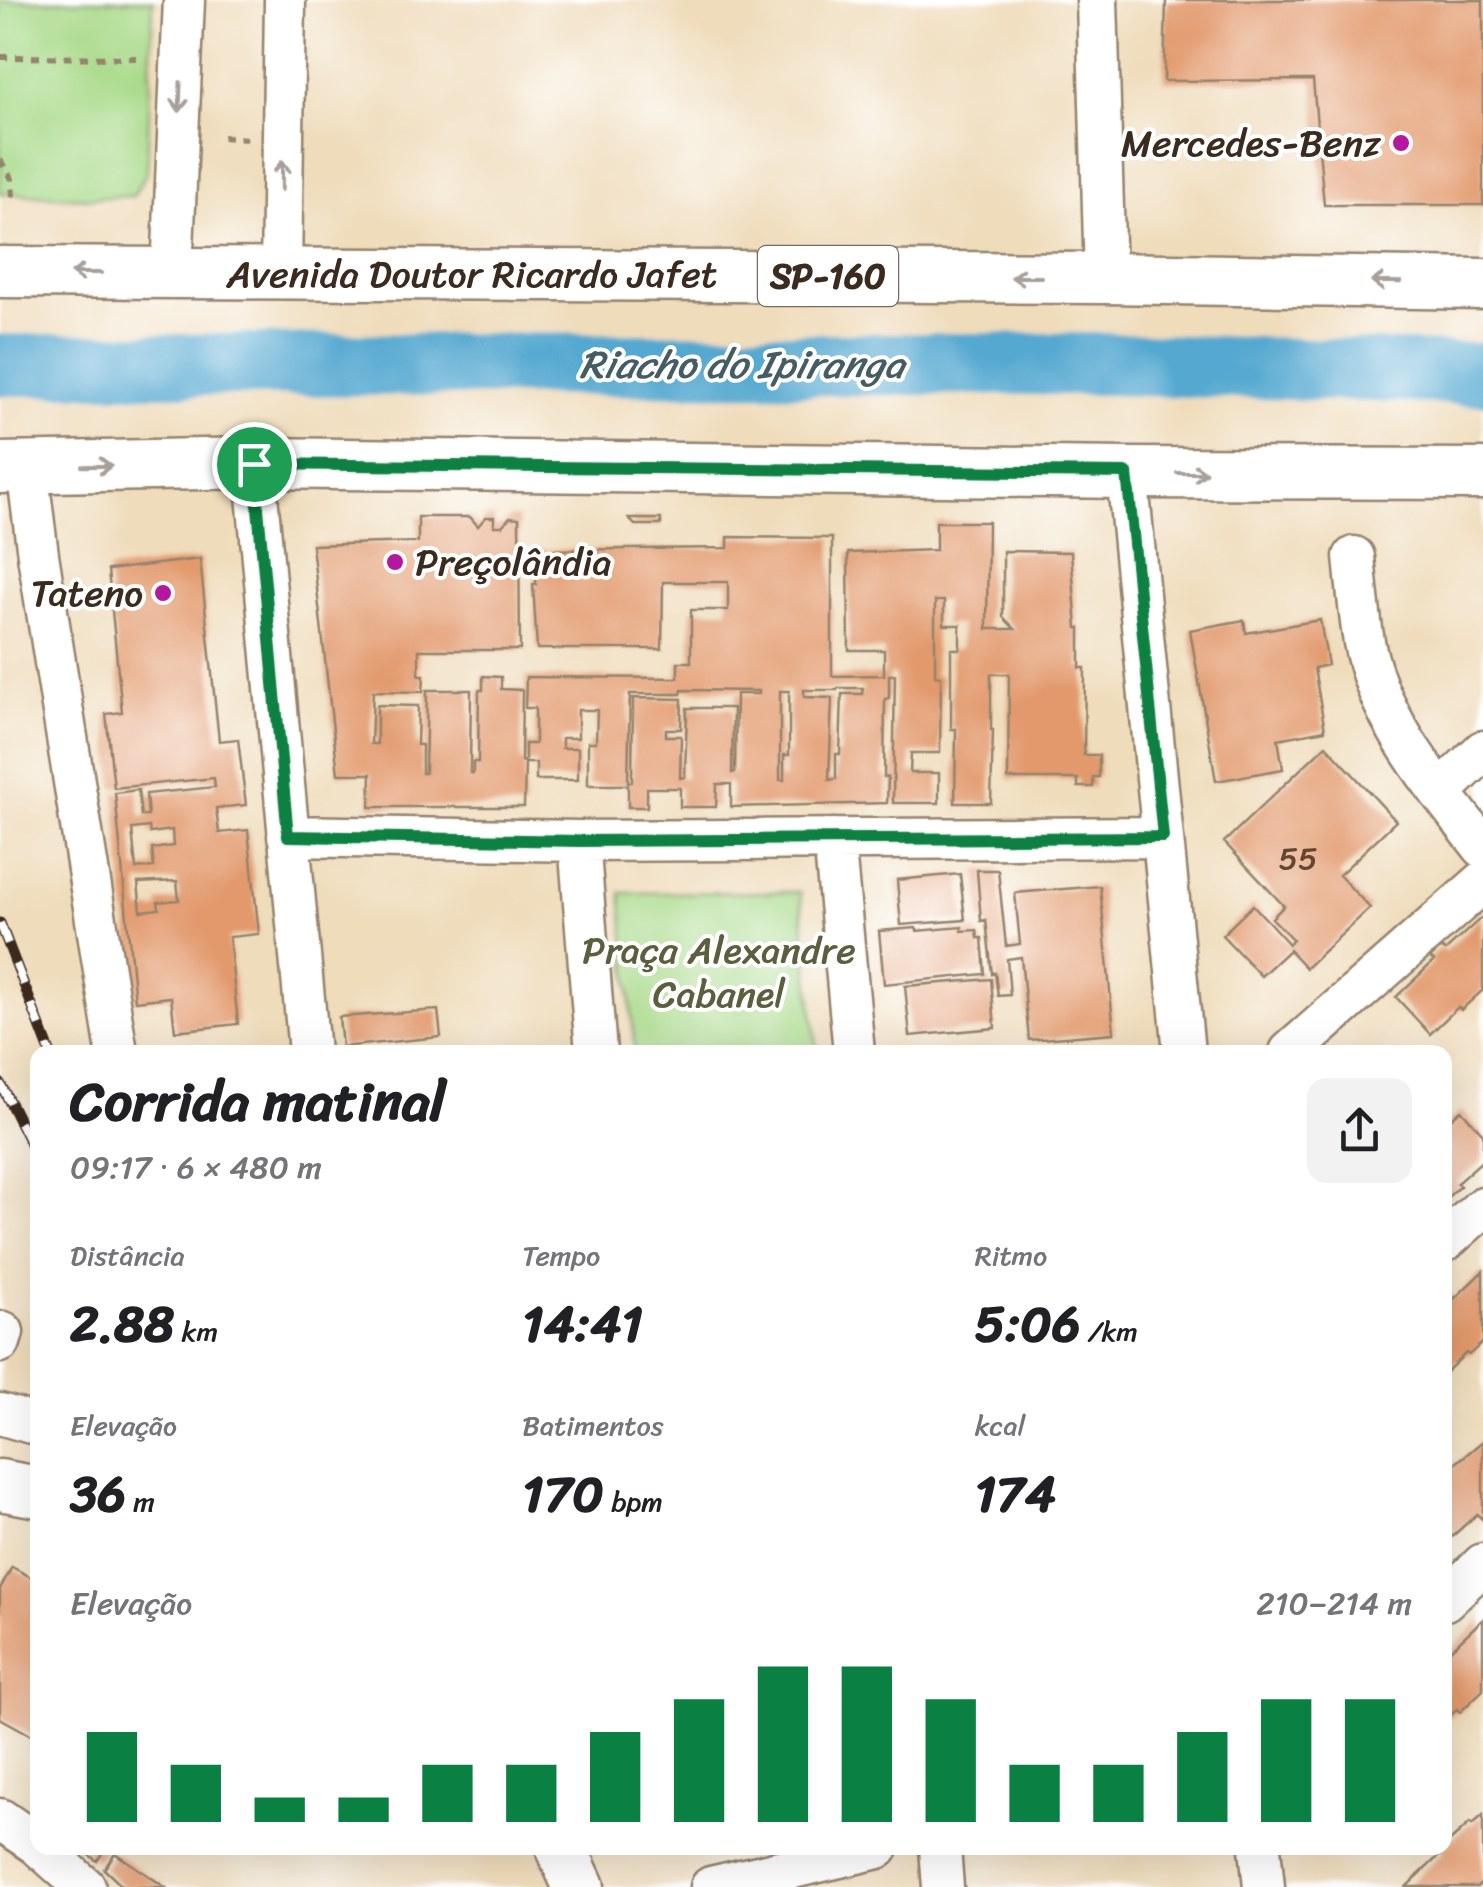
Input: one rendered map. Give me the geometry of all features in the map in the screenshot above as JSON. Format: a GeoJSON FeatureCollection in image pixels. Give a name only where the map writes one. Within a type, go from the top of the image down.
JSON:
{"type":"FeatureCollection","features":[{"type":"Feature","properties":{"kind":"main road","name":"Avenida Doutor Ricardo Jafet"},"geometry":{"type":"LineString","coordinates":[[0,272],[1483,284]]}},
{"type":"Feature","properties":{"kind":"main road"},"geometry":{"type":"LineString","coordinates":[[13,468],[254,464],[1483,474]]}},
{"type":"Feature","properties":{"kind":"main road"},"geometry":{"type":"LineString","coordinates":[[565,1855],[579,1887]]}},
{"type":"Feature","properties":{"kind":"street"},"geometry":{"type":"LineString","coordinates":[[172,273],[184,0]]}},
{"type":"Feature","properties":{"kind":"street"},"geometry":{"type":"LineString","coordinates":[[281,273],[285,0]]}},
{"type":"Feature","properties":{"kind":"street"},"geometry":{"type":"LineString","coordinates":[[1098,0],[1105,278]]}},
{"type":"Feature","properties":{"kind":"street"},"geometry":{"type":"LineString","coordinates":[[254,464],[308,1045]]}},
{"type":"Feature","properties":{"kind":"street"},"geometry":{"type":"LineString","coordinates":[[13,468],[38,555],[116,1045]]}},
{"type":"Feature","properties":{"kind":"street"},"geometry":{"type":"LineString","coordinates":[[1127,473],[1183,1045]]}},
{"type":"Feature","properties":{"kind":"street"},"geometry":{"type":"LineString","coordinates":[[1354,557],[1364,644],[1381,698],[1404,743],[1483,846]]}},
{"type":"Feature","properties":{"kind":"street"},"geometry":{"type":"LineString","coordinates":[[1440,792],[1483,751]]}},
{"type":"Feature","properties":{"kind":"street"},"geometry":{"type":"LineString","coordinates":[[288,836],[579,841],[1163,837]]}},
{"type":"Feature","properties":{"kind":"street"},"geometry":{"type":"LineString","coordinates":[[834,839],[853,1045]]}},
{"type":"Feature","properties":{"kind":"street"},"geometry":{"type":"LineString","coordinates":[[579,841],[595,1045]]}},
{"type":"Feature","properties":{"kind":"street"},"geometry":{"type":"LineString","coordinates":[[1298,1045],[1483,882]]}},
{"type":"Feature","properties":{"kind":"street"},"geometry":{"type":"LineString","coordinates":[[1452,1236],[1483,1207]]}},
{"type":"Feature","properties":{"kind":"street"},"geometry":{"type":"LineString","coordinates":[[0,1414],[30,1423]]}},
{"type":"Feature","properties":{"kind":"street"},"geometry":{"type":"LineString","coordinates":[[1452,1593],[1483,1564]]}},
{"type":"Feature","properties":{"kind":"street"},"geometry":{"type":"LineString","coordinates":[[0,1819],[30,1840]]}},
{"type":"Feature","properties":{"kind":"street"},"geometry":{"type":"LineString","coordinates":[[49,1855],[85,1887]]}},
{"type":"Feature","properties":{"kind":"street"},"geometry":{"type":"LineString","coordinates":[[711,1887],[848,1855]]}},
{"type":"Feature","properties":{"kind":"street"},"geometry":{"type":"LineString","coordinates":[[941,1855],[943,1887]]}},
{"type":"Feature","properties":{"kind":"street"},"geometry":{"type":"LineString","coordinates":[[1261,1855],[1264,1887]]}},
{"type":"Feature","properties":{"kind":"path"},"geometry":{"type":"LineString","coordinates":[[0,58],[143,58]]}},
{"type":"Feature","properties":{"kind":"path"},"geometry":{"type":"LineString","coordinates":[[222,137],[254,139]]}},
{"type":"Feature","properties":{"kind":"path"},"geometry":{"type":"LineString","coordinates":[[0,160],[12,178],[13,200]]}},
{"type":"Feature","properties":{"kind":"green space"},"geometry":{"type":"Polygon","coordinates":[[[0,0],[153,0],[147,172],[133,196],[0,193],[0,0]]]}},
{"type":"Feature","properties":{"kind":"green space","name":"Praça Alexandre Cabanel"},"geometry":{"type":"Polygon","coordinates":[[[800,892],[816,1045],[634,1045],[621,893],[800,892]]]}},
{"type":"Feature","properties":{"kind":"building","name":"Mercedes-Benz"},"geometry":{"type":"Polygon","coordinates":[[[1166,0],[1483,0],[1483,205],[1324,205],[1313,80],[1164,81],[1166,0]]]}},
{"type":"Feature","properties":{"kind":"building"},"geometry":{"type":"Polygon","coordinates":[[[418,517],[470,517],[478,526],[486,517],[494,517],[494,526],[502,526],[510,517],[519,518],[520,650],[419,650],[423,692],[373,691],[371,744],[377,744],[377,705],[418,706],[417,745],[422,745],[425,773],[427,690],[471,690],[473,773],[473,762],[478,762],[479,690],[483,690],[483,676],[501,677],[501,689],[522,690],[524,807],[370,807],[371,774],[338,774],[312,545],[418,542],[418,517]]]}},
{"type":"Feature","properties":{"kind":"building"},"geometry":{"type":"Polygon","coordinates":[[[629,519],[661,519],[661,525],[635,525],[629,519]]]}},
{"type":"Feature","properties":{"kind":"building"},"geometry":{"type":"Polygon","coordinates":[[[936,522],[988,522],[987,629],[1015,629],[1003,617],[1003,551],[1071,552],[1080,628],[1080,668],[1085,668],[1084,755],[1099,755],[1099,777],[1093,777],[1093,787],[1078,787],[1078,779],[1008,779],[1009,674],[991,674],[991,803],[955,803],[951,649],[960,649],[960,625],[944,625],[944,601],[935,601],[935,675],[941,676],[940,753],[911,753],[910,773],[939,773],[939,803],[893,803],[895,675],[889,675],[889,698],[885,699],[887,803],[731,807],[731,784],[717,784],[716,807],[680,807],[680,788],[647,788],[647,807],[628,807],[628,785],[588,785],[588,742],[596,742],[597,710],[578,710],[578,738],[562,738],[562,748],[578,748],[578,780],[536,780],[536,763],[525,763],[525,744],[535,744],[535,708],[525,708],[526,677],[678,678],[678,662],[691,662],[691,610],[728,610],[728,582],[663,582],[662,649],[537,649],[533,584],[536,550],[728,548],[728,537],[832,538],[832,676],[884,675],[884,650],[849,650],[848,553],[936,550],[936,522]],[[863,688],[804,690],[804,697],[832,698],[829,780],[836,779],[836,754],[840,754],[842,694],[862,694],[863,688]],[[682,690],[681,694],[630,694],[628,782],[632,782],[633,698],[682,699],[681,729],[666,729],[666,736],[681,736],[680,778],[685,777],[687,708],[733,708],[732,773],[735,772],[736,694],[759,691],[682,690]],[[780,691],[780,780],[784,780],[784,755],[789,755],[789,691],[780,691]]]}},
{"type":"Feature","properties":{"kind":"building"},"geometry":{"type":"Polygon","coordinates":[[[200,559],[219,741],[238,739],[246,805],[216,808],[219,833],[248,830],[259,934],[229,937],[238,1024],[175,1031],[171,997],[135,1001],[115,793],[138,790],[141,816],[148,816],[146,794],[215,787],[214,778],[114,788],[106,714],[122,712],[108,570],[200,559]],[[149,827],[132,829],[136,869],[154,867],[152,849],[173,846],[172,830],[150,833],[149,827]],[[177,881],[138,883],[141,911],[159,909],[158,902],[179,900],[177,881]]]}},
{"type":"Feature","properties":{"kind":"building"},"geometry":{"type":"Polygon","coordinates":[[[1244,620],[1246,633],[1320,620],[1328,665],[1314,668],[1325,730],[1278,739],[1283,769],[1216,781],[1190,630],[1244,620]]]}},
{"type":"Feature","properties":{"kind":"building"},"geometry":{"type":"Polygon","coordinates":[[[1326,745],[1396,821],[1339,875],[1370,908],[1306,968],[1289,950],[1261,976],[1222,935],[1253,905],[1289,944],[1293,940],[1272,918],[1284,906],[1224,842],[1326,745]]]}},
{"type":"Feature","properties":{"kind":"building"},"geometry":{"type":"Polygon","coordinates":[[[977,870],[998,870],[1006,946],[1020,944],[1015,893],[1100,886],[1114,1033],[1029,1040],[1021,957],[1007,959],[1010,995],[998,996],[986,920],[981,921],[977,870]]]}},
{"type":"Feature","properties":{"kind":"building"},"geometry":{"type":"Polygon","coordinates":[[[960,874],[965,920],[901,925],[897,880],[960,874]]]}},
{"type":"Feature","properties":{"kind":"building"},"geometry":{"type":"Polygon","coordinates":[[[1483,916],[1483,990],[1430,1034],[1396,997],[1434,961],[1430,958],[1441,948],[1445,951],[1483,916]]]}},
{"type":"Feature","properties":{"kind":"building"},"geometry":{"type":"Polygon","coordinates":[[[962,927],[962,931],[977,930],[978,938],[982,938],[985,974],[884,984],[879,931],[962,927]]]}},
{"type":"Feature","properties":{"kind":"building"},"geometry":{"type":"Polygon","coordinates":[[[991,979],[995,1028],[910,1036],[905,986],[991,979]]]}},
{"type":"Feature","properties":{"kind":"building"},"geometry":{"type":"Polygon","coordinates":[[[438,1010],[441,1037],[342,1045],[339,1017],[438,1010]]]}},
{"type":"Feature","properties":{"kind":"building"},"geometry":{"type":"Polygon","coordinates":[[[1461,1110],[1483,1134],[1483,1160],[1457,1183],[1460,1186],[1452,1193],[1452,1118],[1461,1110]]]}},
{"type":"Feature","properties":{"kind":"building"},"geometry":{"type":"Polygon","coordinates":[[[1483,1271],[1483,1342],[1452,1366],[1452,1297],[1454,1299],[1483,1271]]]}},
{"type":"Feature","properties":{"kind":"building"},"geometry":{"type":"Polygon","coordinates":[[[1483,1441],[1483,1520],[1477,1514],[1452,1537],[1452,1466],[1483,1441]]]}},
{"type":"Feature","properties":{"kind":"building"},"geometry":{"type":"Polygon","coordinates":[[[12,1567],[30,1577],[30,1735],[0,1718],[0,1589],[12,1567]]]}},
{"type":"Feature","properties":{"kind":"building"},"geometry":{"type":"Polygon","coordinates":[[[1483,1619],[1483,1690],[1460,1712],[1457,1709],[1452,1714],[1452,1648],[1483,1619]]]}},
{"type":"Feature","properties":{"kind":"building"},"geometry":{"type":"Polygon","coordinates":[[[1483,1815],[1483,1882],[1477,1887],[1406,1887],[1440,1855],[1452,1855],[1452,1839],[1483,1815]]]}},
{"type":"Feature","properties":{"kind":"building"},"geometry":{"type":"Polygon","coordinates":[[[114,1855],[118,1855],[165,1887],[123,1887],[104,1869],[114,1855]]]}},
{"type":"Feature","properties":{"kind":"waterway","name":"Riacho do Ipiranga"},"geometry":{"type":"LineString","coordinates":[[0,365],[1108,364],[1483,374]]}},
{"type":"Feature","properties":{"kind":"railway"},"geometry":{"type":"LineString","coordinates":[[0,923],[47,1045]]}},
{"type":"Feature","properties":{"kind":"railway"},"geometry":{"type":"LineString","coordinates":[[0,1083],[30,1142]]}},
{"type":"Feature","properties":{"kind":"place","name":"Mercedes-Benz"},"geometry":{"type":"Point","coordinates":[1401,143]}},
{"type":"Feature","properties":{"kind":"place","name":"Preçolândia"},"geometry":{"type":"Point","coordinates":[395,562]}},
{"type":"Feature","properties":{"kind":"place","name":"Tateno"},"geometry":{"type":"Point","coordinates":[163,593]}},
{"type":"Feature","properties":{"kind":"route"},"geometry":{"type":"LineString","coordinates":[[254,464],[1127,473],[1163,837],[579,841],[288,836],[254,464]]}}]}
